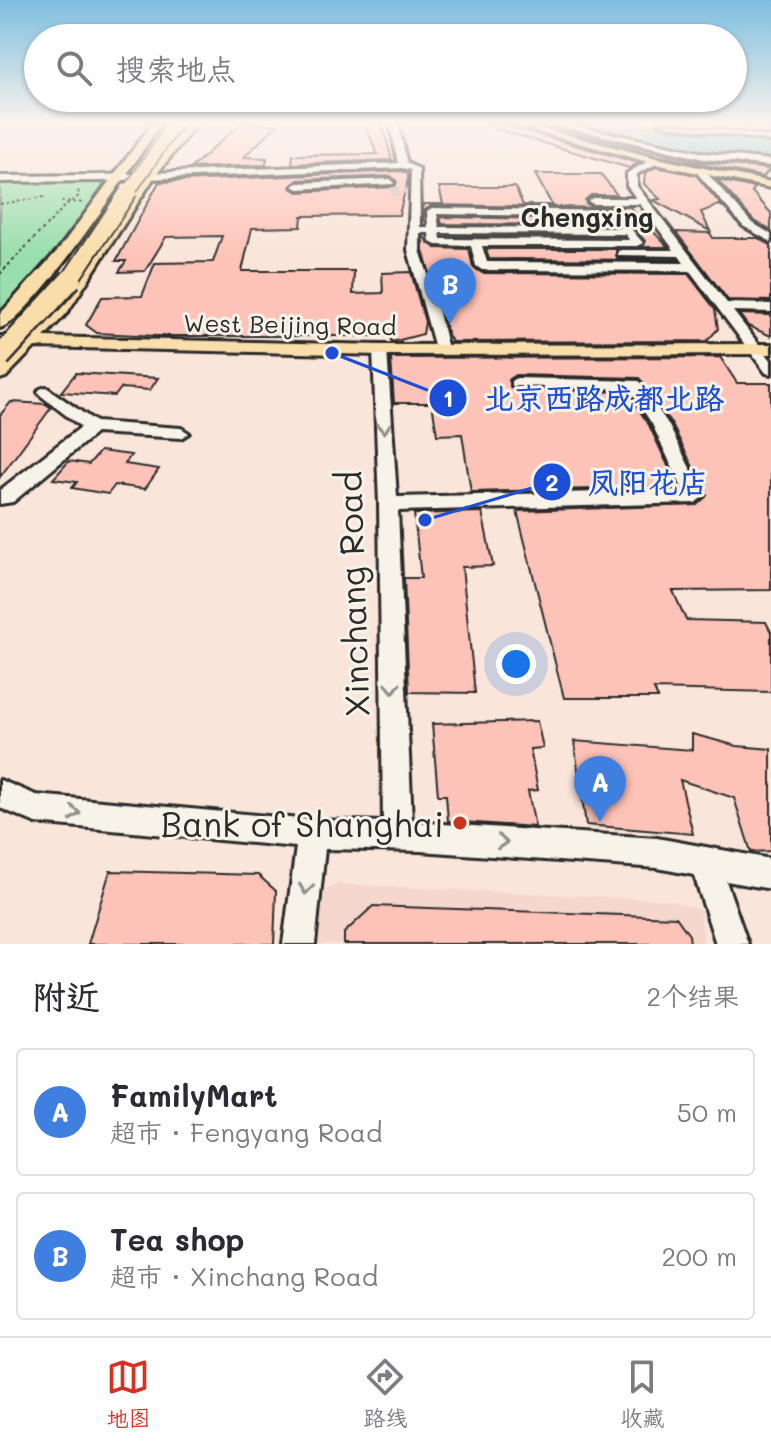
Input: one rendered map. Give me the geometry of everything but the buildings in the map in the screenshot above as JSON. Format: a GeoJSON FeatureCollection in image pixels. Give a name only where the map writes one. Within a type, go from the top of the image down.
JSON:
{"type":"FeatureCollection","features":[{"type":"Feature","properties":{"kind":"highway"},"geometry":{"type":"LineString","coordinates":[[0,338],[89,230],[132,168]]}},
{"type":"Feature","properties":{"kind":"highway"},"geometry":{"type":"LineString","coordinates":[[0,357],[45,310],[106,230],[141,168]]}},
{"type":"Feature","properties":{"kind":"main road"},"geometry":{"type":"LineString","coordinates":[[0,323],[34,289],[123,168]]}},
{"type":"Feature","properties":{"kind":"main road"},"geometry":{"type":"LineString","coordinates":[[0,373],[61,310],[156,168]]}},
{"type":"Feature","properties":{"kind":"main road"},"geometry":{"type":"LineString","coordinates":[[681,168],[771,185]]}},
{"type":"Feature","properties":{"kind":"main road","name":"West Beijing Road"},"geometry":{"type":"LineString","coordinates":[[0,338],[33,342],[380,350],[762,349]]}},
{"type":"Feature","properties":{"kind":"street"},"geometry":{"type":"LineString","coordinates":[[0,179],[323,168]]}},
{"type":"Feature","properties":{"kind":"street"},"geometry":{"type":"LineString","coordinates":[[412,168],[415,169],[412,194],[414,236],[441,349]]}},
{"type":"Feature","properties":{"kind":"street"},"geometry":{"type":"LineString","coordinates":[[639,168],[629,178],[642,201],[638,224],[640,248],[652,267]]}},
{"type":"Feature","properties":{"kind":"street"},"geometry":{"type":"LineString","coordinates":[[298,169],[298,193],[391,186]]}},
{"type":"Feature","properties":{"kind":"street"},"geometry":{"type":"LineString","coordinates":[[701,172],[747,224],[771,239]]}},
{"type":"Feature","properties":{"kind":"street"},"geometry":{"type":"LineString","coordinates":[[412,194],[642,201]]}},
{"type":"Feature","properties":{"kind":"street"},"geometry":{"type":"LineString","coordinates":[[434,231],[432,211],[529,221],[638,224]]}},
{"type":"Feature","properties":{"kind":"street"},"geometry":{"type":"LineString","coordinates":[[414,236],[434,231],[616,214],[638,224],[681,253],[722,307],[762,349],[771,370]]}},
{"type":"Feature","properties":{"kind":"street"},"geometry":{"type":"LineString","coordinates":[[434,231],[478,248],[640,248],[681,253]]}},
{"type":"Feature","properties":{"kind":"street"},"geometry":{"type":"LineString","coordinates":[[478,248],[482,266],[692,267]]}},
{"type":"Feature","properties":{"kind":"street"},"geometry":{"type":"LineString","coordinates":[[722,307],[771,308]]}},
{"type":"Feature","properties":{"kind":"street","name":"Xinchang Road"},"geometry":{"type":"LineString","coordinates":[[380,350],[390,511],[398,836]]}},
{"type":"Feature","properties":{"kind":"street"},"geometry":{"type":"LineString","coordinates":[[390,511],[695,496],[660,424],[634,384],[517,383]]}},
{"type":"Feature","properties":{"kind":"street"},"geometry":{"type":"LineString","coordinates":[[46,392],[92,427],[181,433]]}},
{"type":"Feature","properties":{"kind":"street"},"geometry":{"type":"LineString","coordinates":[[0,497],[6,497],[92,427]]}},
{"type":"Feature","properties":{"kind":"street"},"geometry":{"type":"LineString","coordinates":[[0,794],[36,809],[312,834],[398,836],[657,853],[771,874]]}},
{"type":"Feature","properties":{"kind":"street"},"geometry":{"type":"LineString","coordinates":[[299,944],[312,834]]}},
{"type":"Feature","properties":{"kind":"street"},"geometry":{"type":"LineString","coordinates":[[705,864],[732,944]]}},
{"type":"Feature","properties":{"kind":"path"},"geometry":{"type":"LineString","coordinates":[[0,204],[45,197]]}},
{"type":"Feature","properties":{"kind":"path"},"geometry":{"type":"LineString","coordinates":[[61,201],[67,204],[99,202]]}},
{"type":"Feature","properties":{"kind":"path"},"geometry":{"type":"LineString","coordinates":[[0,274],[67,204]]}},
{"type":"Feature","properties":{"kind":"shaded area"},"geometry":{"type":"Polygon","coordinates":[[[339,884],[669,900],[700,910],[704,944],[315,944],[318,893],[339,884]]]}},
{"type":"Feature","properties":{"kind":"green space"},"geometry":{"type":"Polygon","coordinates":[[[0,181],[101,183],[105,189],[16,304],[0,314],[0,181]]]}},
{"type":"Feature","properties":{"kind":"tunnel"},"geometry":{"type":"LineString","coordinates":[[391,191],[406,190]]}},
{"type":"Feature","properties":{"kind":"place","name":"Tea shop"},"geometry":{"type":"Point","coordinates":[450,324]}},
{"type":"Feature","properties":{"kind":"place","name":"北京西路成都北路"},"geometry":{"type":"Point","coordinates":[332,353]}},
{"type":"Feature","properties":{"kind":"place","name":"凤阳花店"},"geometry":{"type":"Point","coordinates":[425,520]}},
{"type":"Feature","properties":{"kind":"place","name":"FamilyMart"},"geometry":{"type":"Point","coordinates":[600,822]}},
{"type":"Feature","properties":{"kind":"place","name":"Bank of Shanghai"},"geometry":{"type":"Point","coordinates":[460,823]}},
{"type":"Feature","properties":{"kind":"district","name":"Chengxing"},"geometry":{"type":"Point","coordinates":[587,217]}}]}
